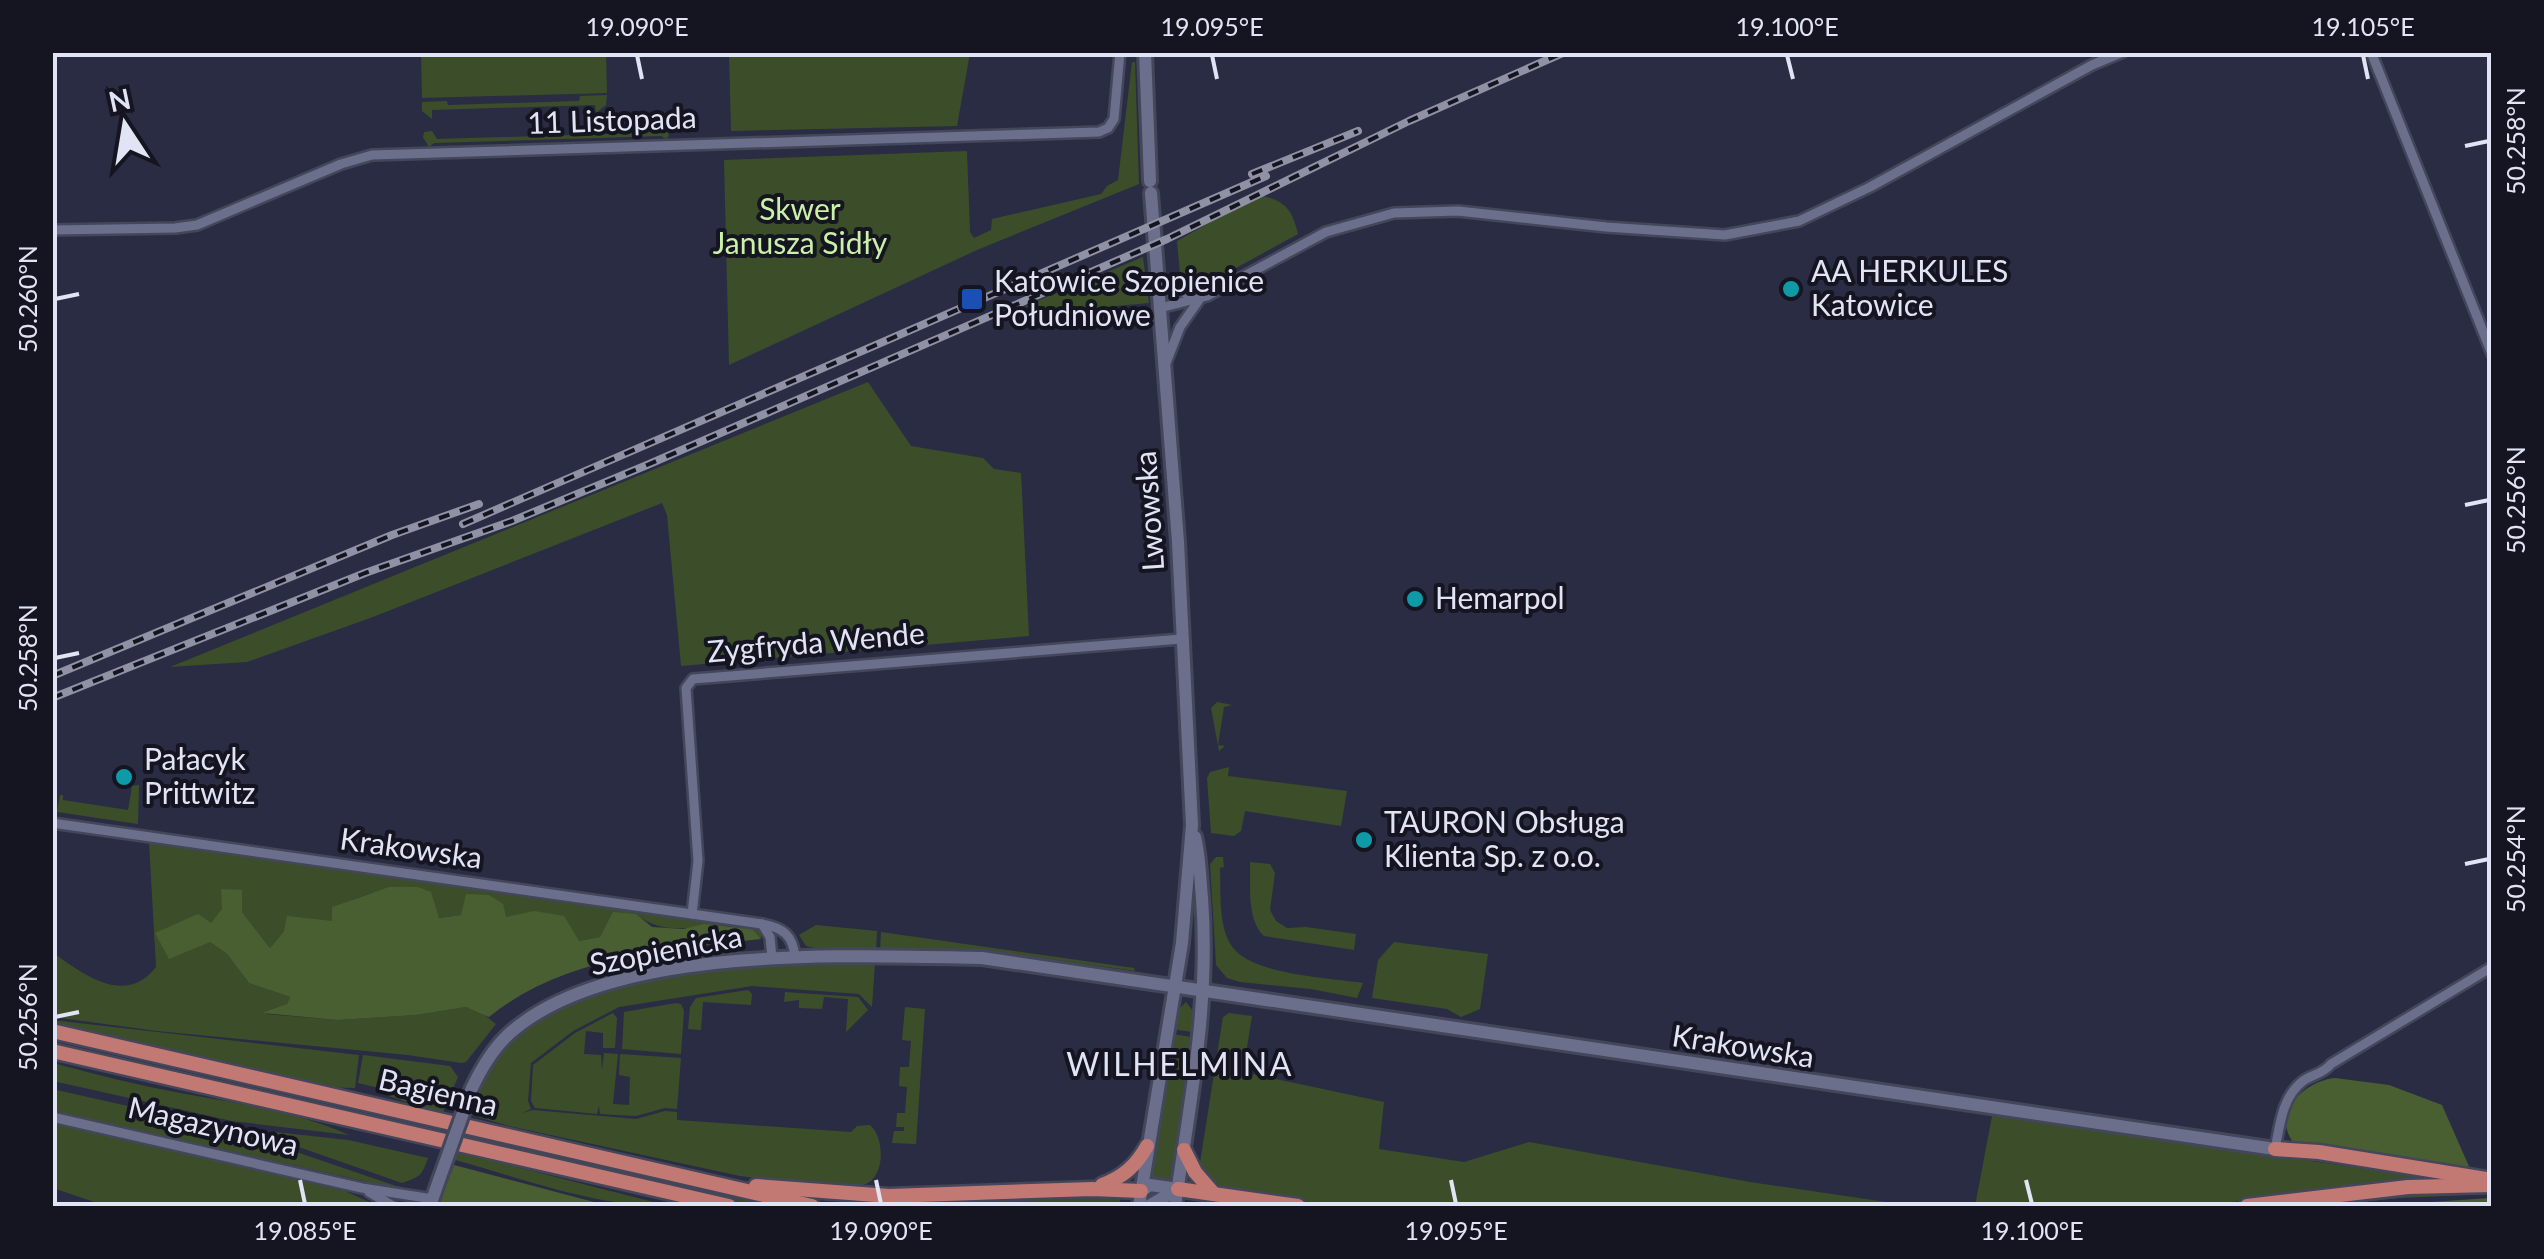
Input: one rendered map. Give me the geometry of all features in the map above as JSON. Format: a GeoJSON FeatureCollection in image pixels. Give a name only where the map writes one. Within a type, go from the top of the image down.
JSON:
{"type":"FeatureCollection","features":[{"type":"Feature","properties":{"kind":"main road","name":"Bagienna"},"geometry":{"type":"LineString","coordinates":[[52,1031],[812,1206]]}},
{"type":"Feature","properties":{"kind":"main road","name":"Bagienna"},"geometry":{"type":"LineString","coordinates":[[54,1052],[729,1206]]}},
{"type":"Feature","properties":{"kind":"main road"},"geometry":{"type":"LineString","coordinates":[[1092,1189],[1125,1174],[1148,1146]]}},
{"type":"Feature","properties":{"kind":"main road"},"geometry":{"type":"LineString","coordinates":[[2275,1149],[2423,1167],[2492,1183]]}},
{"type":"Feature","properties":{"kind":"main road"},"geometry":{"type":"LineString","coordinates":[[1184,1150],[1214,1194]]}},
{"type":"Feature","properties":{"kind":"main road"},"geometry":{"type":"LineString","coordinates":[[705,1182],[889,1196],[1092,1189],[1140,1199]]}},
{"type":"Feature","properties":{"kind":"main road"},"geometry":{"type":"LineString","coordinates":[[2247,1206],[2426,1186],[2492,1183]]}},
{"type":"Feature","properties":{"kind":"main road"},"geometry":{"type":"LineString","coordinates":[[1178,1190],[1298,1206]]}},
{"type":"Feature","properties":{"kind":"main road"},"geometry":{"type":"LineString","coordinates":[[660,1191],[702,1206]]}},
{"type":"Feature","properties":{"kind":"main road"},"geometry":{"type":"LineString","coordinates":[[2301,1206],[2342,1196]]}},
{"type":"Feature","properties":{"kind":"street","name":"11 Listopada"},"geometry":{"type":"LineString","coordinates":[[52,230],[197,225],[341,164],[372,156],[1100,132],[1114,119],[1120,52]]}},
{"type":"Feature","properties":{"kind":"street","name":"Lwowska"},"geometry":{"type":"LineString","coordinates":[[1140,1199],[1182,943],[1192,825],[1179,550],[1144,52]]}},
{"type":"Feature","properties":{"kind":"street"},"geometry":{"type":"LineString","coordinates":[[1160,308],[1199,300],[1326,232],[1394,213],[1458,211],[1718,235],[1799,221],[2123,52]]}},
{"type":"Feature","properties":{"kind":"street"},"geometry":{"type":"LineString","coordinates":[[2371,52],[2492,354]]}},
{"type":"Feature","properties":{"kind":"street"},"geometry":{"type":"LineString","coordinates":[[1157,278],[1199,300]]}},
{"type":"Feature","properties":{"kind":"street"},"geometry":{"type":"LineString","coordinates":[[1164,366],[1180,326],[1199,300]]}},
{"type":"Feature","properties":{"kind":"street","name":"Zygfryda Wende"},"geometry":{"type":"LineString","coordinates":[[692,914],[698,861],[686,688],[693,679],[1181,639]]}},
{"type":"Feature","properties":{"kind":"street","name":"Krakowska"},"geometry":{"type":"LineString","coordinates":[[52,823],[762,924]]}},
{"type":"Feature","properties":{"kind":"street","name":"Lwowska"},"geometry":{"type":"LineString","coordinates":[[1175,1206],[1202,1035],[1206,950],[1198,848],[1192,825]]}},
{"type":"Feature","properties":{"kind":"street"},"geometry":{"type":"LineString","coordinates":[[762,924],[790,936],[796,957],[982,958],[1175,986]]}},
{"type":"Feature","properties":{"kind":"street"},"geometry":{"type":"LineString","coordinates":[[762,924],[770,937],[772,958]]}},
{"type":"Feature","properties":{"kind":"street","name":"Szopienicka"},"geometry":{"type":"LineString","coordinates":[[432,1203],[472,1088],[488,1057],[528,1018],[558,1002],[620,981],[695,966],[796,957]]}},
{"type":"Feature","properties":{"kind":"street"},"geometry":{"type":"LineString","coordinates":[[2275,1149],[2289,1097],[2304,1080],[2324,1073],[2331,1064],[2492,966]]}},
{"type":"Feature","properties":{"kind":"street","name":"Krakowska"},"geometry":{"type":"LineString","coordinates":[[1175,986],[2275,1149]]}},
{"type":"Feature","properties":{"kind":"street","name":"Magazynowa"},"geometry":{"type":"LineString","coordinates":[[52,1117],[432,1203]]}},
{"type":"Feature","properties":{"kind":"street"},"geometry":{"type":"LineString","coordinates":[[1150,1186],[1178,1190],[1149,1206],[1140,1199],[1150,1186]]}},
{"type":"Feature","properties":{"kind":"street","name":"Magazynowa"},"geometry":{"type":"LineString","coordinates":[[362,1188],[392,1206]]}},
{"type":"Feature","properties":{"kind":"green space"},"geometry":{"type":"Polygon","coordinates":[[[729,52],[970,53],[957,126],[731,131],[729,52]]]}},
{"type":"Feature","properties":{"kind":"green space"},"geometry":{"type":"Polygon","coordinates":[[[421,53],[606,53],[607,93],[422,98],[421,53]]]}},
{"type":"Feature","properties":{"kind":"green space","name":"Skwer Janusza Sidły"},"geometry":{"type":"Polygon","coordinates":[[[1132,62],[1139,184],[977,250],[729,365],[724,160],[967,151],[970,232],[974,238],[991,230],[992,219],[1101,194],[1118,180],[1132,62]]]}},
{"type":"Feature","properties":{"kind":"green space"},"geometry":{"type":"Polygon","coordinates":[[[607,95],[606,105],[596,113],[595,105],[432,110],[432,119],[422,111],[422,102],[447,101],[448,105],[579,101],[580,96],[607,95]]]}},
{"type":"Feature","properties":{"kind":"green space"},"geometry":{"type":"Polygon","coordinates":[[[645,124],[665,124],[669,136],[434,143],[429,147],[423,137],[424,132],[432,131],[437,139],[638,133],[645,124]]]}},
{"type":"Feature","properties":{"kind":"green space"},"geometry":{"type":"Polygon","coordinates":[[[1258,195],[1286,207],[1298,234],[1214,280],[1199,282],[1180,274],[1177,241],[1258,195]]]}},
{"type":"Feature","properties":{"kind":"green space"},"geometry":{"type":"Polygon","coordinates":[[[1143,257],[1149,303],[1037,313],[1025,306],[1143,257]]]}},
{"type":"Feature","properties":{"kind":"green space"},"geometry":{"type":"Polygon","coordinates":[[[868,382],[911,446],[983,458],[994,469],[1021,473],[1029,636],[681,666],[667,515],[662,503],[373,617],[247,662],[170,667],[868,382]]]}},
{"type":"Feature","properties":{"kind":"green space"},"geometry":{"type":"Polygon","coordinates":[[[1217,702],[1232,705],[1224,707],[1218,745],[1225,746],[1219,751],[1211,708],[1217,702]]]}},
{"type":"Feature","properties":{"kind":"green space"},"geometry":{"type":"Polygon","coordinates":[[[1229,767],[1228,776],[1347,791],[1341,826],[1245,811],[1241,831],[1234,836],[1211,833],[1207,778],[1210,772],[1229,767]]]}},
{"type":"Feature","properties":{"kind":"green space"},"geometry":{"type":"Polygon","coordinates":[[[139,785],[138,824],[57,812],[60,795],[63,800],[128,810],[132,786],[139,785]]]}},
{"type":"Feature","properties":{"kind":"green space"},"geometry":{"type":"Polygon","coordinates":[[[149,842],[580,905],[753,926],[761,931],[761,939],[734,926],[668,928],[636,914],[610,919],[600,937],[579,941],[534,912],[506,917],[464,904],[461,915],[438,918],[431,893],[406,887],[382,890],[333,907],[332,921],[284,931],[270,948],[242,912],[242,890],[211,923],[210,942],[227,954],[249,983],[290,997],[287,1004],[265,1014],[338,1020],[466,1007],[480,1011],[496,1024],[466,1062],[461,1063],[53,1017],[52,952],[90,977],[118,986],[144,979],[156,967],[149,842]]]}},
{"type":"Feature","properties":{"kind":"green space"},"geometry":{"type":"Polygon","coordinates":[[[1216,857],[1223,857],[1224,867],[1220,868],[1224,927],[1240,955],[1272,969],[1363,983],[1357,998],[1227,978],[1216,965],[1210,864],[1216,857]]]}},
{"type":"Feature","properties":{"kind":"green space"},"geometry":{"type":"Polygon","coordinates":[[[1250,862],[1270,864],[1275,873],[1270,910],[1276,921],[1287,928],[1356,934],[1354,950],[1264,936],[1252,911],[1250,862]]]}},
{"type":"Feature","properties":{"kind":"green space"},"geometry":{"type":"Polygon","coordinates":[[[389,887],[418,887],[431,892],[439,918],[461,915],[466,894],[489,895],[503,904],[506,917],[534,911],[564,916],[579,941],[600,937],[613,912],[636,914],[652,927],[683,929],[704,924],[752,929],[761,939],[654,952],[584,968],[550,980],[489,1017],[466,1007],[338,1020],[262,1013],[287,1004],[290,997],[249,983],[227,954],[210,942],[169,959],[155,933],[198,914],[211,923],[222,909],[221,889],[242,890],[242,912],[270,948],[284,931],[287,916],[332,921],[332,907],[389,887]]]}},
{"type":"Feature","properties":{"kind":"green space"},"geometry":{"type":"Polygon","coordinates":[[[816,925],[877,931],[876,951],[806,946],[799,935],[816,925]]]}},
{"type":"Feature","properties":{"kind":"green space"},"geometry":{"type":"Polygon","coordinates":[[[881,932],[1135,971],[1012,954],[880,951],[881,932]]]}},
{"type":"Feature","properties":{"kind":"green space"},"geometry":{"type":"Polygon","coordinates":[[[1394,942],[1488,954],[1480,1009],[1461,1017],[1447,1009],[1372,998],[1378,960],[1394,942]]]}},
{"type":"Feature","properties":{"kind":"green space"},"geometry":{"type":"Polygon","coordinates":[[[875,963],[872,1007],[859,994],[752,986],[619,1007],[573,1031],[531,1063],[531,1109],[522,1113],[533,1110],[636,1119],[665,1111],[677,1112],[677,1120],[851,1132],[857,1126],[870,1125],[878,1136],[881,1160],[872,1180],[863,1185],[848,1190],[740,1176],[471,1115],[483,1080],[504,1049],[538,1021],[579,1000],[678,975],[783,965],[875,963]]]}},
{"type":"Feature","properties":{"kind":"green space"},"geometry":{"type":"Polygon","coordinates":[[[748,990],[752,994],[751,1005],[703,1002],[701,1030],[688,1029],[690,1007],[696,998],[748,990]]]}},
{"type":"Feature","properties":{"kind":"green space"},"geometry":{"type":"Polygon","coordinates":[[[785,992],[858,997],[868,1010],[846,1032],[848,999],[824,997],[822,1009],[799,1008],[799,1000],[784,1002],[785,992]]]}},
{"type":"Feature","properties":{"kind":"green space"},"geometry":{"type":"Polygon","coordinates":[[[1186,1002],[1193,1011],[1192,1032],[1172,1029],[1177,1011],[1186,1002]]]}},
{"type":"Feature","properties":{"kind":"green space"},"geometry":{"type":"Polygon","coordinates":[[[676,1003],[684,1011],[681,1054],[622,1049],[624,1012],[676,1003]]]}},
{"type":"Feature","properties":{"kind":"green space"},"geometry":{"type":"Polygon","coordinates":[[[905,1007],[925,1009],[916,1144],[892,1143],[894,1131],[904,1131],[904,1127],[896,1127],[897,1113],[905,1113],[907,1087],[899,1086],[900,1067],[909,1067],[911,1041],[902,1040],[905,1007]]]}},
{"type":"Feature","properties":{"kind":"green space"},"geometry":{"type":"Polygon","coordinates":[[[613,1013],[617,1018],[615,1048],[603,1048],[603,1033],[586,1031],[584,1054],[601,1055],[602,1070],[604,1053],[618,1054],[613,1104],[629,1105],[630,1077],[619,1075],[620,1054],[681,1058],[677,1109],[665,1108],[636,1116],[600,1114],[599,1106],[597,1114],[535,1108],[531,1101],[533,1065],[575,1033],[613,1013]]]}},
{"type":"Feature","properties":{"kind":"green space"},"geometry":{"type":"Polygon","coordinates":[[[1229,1013],[1252,1016],[1243,1072],[1384,1102],[1379,1149],[1464,1162],[1529,1142],[1750,1182],[1913,1206],[1336,1206],[1229,1190],[1210,1181],[1199,1169],[1223,1017],[1229,1013]]]}},
{"type":"Feature","properties":{"kind":"green space"},"geometry":{"type":"Polygon","coordinates":[[[52,1020],[359,1055],[355,1088],[318,1087],[53,1025],[52,1020]]]}},
{"type":"Feature","properties":{"kind":"green space"},"geometry":{"type":"Polygon","coordinates":[[[1172,1034],[1191,1037],[1173,1183],[1149,1180],[1172,1034]]]}},
{"type":"Feature","properties":{"kind":"green space"},"geometry":{"type":"Polygon","coordinates":[[[363,1055],[450,1066],[458,1077],[442,1114],[383,1094],[383,1089],[358,1083],[363,1055]]]}},
{"type":"Feature","properties":{"kind":"green space"},"geometry":{"type":"Polygon","coordinates":[[[53,1063],[144,1086],[285,1113],[349,1135],[232,1121],[53,1081],[53,1063]]]}},
{"type":"Feature","properties":{"kind":"green space"},"geometry":{"type":"Polygon","coordinates":[[[2335,1078],[2389,1085],[2442,1105],[2471,1171],[2293,1142],[2286,1120],[2294,1100],[2313,1085],[2335,1078]]]}},
{"type":"Feature","properties":{"kind":"green space"},"geometry":{"type":"Polygon","coordinates":[[[52,1089],[226,1128],[399,1189],[53,1111],[52,1089]]]}},
{"type":"Feature","properties":{"kind":"green space"},"geometry":{"type":"Polygon","coordinates":[[[1992,1116],[2431,1179],[2196,1206],[1975,1206],[1992,1116]]]}},
{"type":"Feature","properties":{"kind":"green space"},"geometry":{"type":"Polygon","coordinates":[[[53,1123],[345,1191],[378,1206],[106,1206],[53,1188],[53,1123]]]}},
{"type":"Feature","properties":{"kind":"green space"},"geometry":{"type":"Polygon","coordinates":[[[275,1132],[348,1140],[428,1158],[420,1175],[402,1183],[270,1137],[275,1132]]]}},
{"type":"Feature","properties":{"kind":"green space"},"geometry":{"type":"Polygon","coordinates":[[[464,1134],[783,1206],[756,1206],[462,1139],[464,1134]]]}},
{"type":"Feature","properties":{"kind":"green space"},"geometry":{"type":"Polygon","coordinates":[[[458,1152],[669,1206],[615,1202],[561,1190],[455,1160],[458,1152]]]}},
{"type":"Feature","properties":{"kind":"green space"},"geometry":{"type":"Polygon","coordinates":[[[454,1165],[609,1206],[438,1206],[454,1165]]]}},
{"type":"Feature","properties":{"kind":"green space"},"geometry":{"type":"Polygon","coordinates":[[[2413,1193],[2491,1194],[2324,1206],[2413,1193]]]}},
{"type":"Feature","properties":{"kind":"green space"},"geometry":{"type":"Polygon","coordinates":[[[1121,1195],[1119,1206],[865,1206],[848,1201],[943,1202],[1121,1195]]]}},
{"type":"Feature","properties":{"kind":"green space"},"geometry":{"type":"Polygon","coordinates":[[[2491,1198],[2491,1206],[2371,1206],[2491,1198]]]}},
{"type":"Feature","properties":{"kind":"railway"},"geometry":{"type":"LineString","coordinates":[[52,698],[647,465],[1167,239],[1409,121],[1565,52]]}},
{"type":"Feature","properties":{"kind":"railway"},"geometry":{"type":"LineString","coordinates":[[1252,174],[1358,131]]}},
{"type":"Feature","properties":{"kind":"railway"},"geometry":{"type":"LineString","coordinates":[[463,524],[1266,176]]}},
{"type":"Feature","properties":{"kind":"railway"},"geometry":{"type":"LineString","coordinates":[[52,676],[392,535],[479,504]]}},
{"type":"Feature","properties":{"kind":"place","name":"AA HERKULES Katowice"},"geometry":{"type":"Point","coordinates":[1791,289]}},
{"type":"Feature","properties":{"kind":"place","name":"Katowice Szopienice Południowe"},"geometry":{"type":"Point","coordinates":[972,299]}},
{"type":"Feature","properties":{"kind":"place","name":"Hemarpol"},"geometry":{"type":"Point","coordinates":[1415,599]}},
{"type":"Feature","properties":{"kind":"place","name":"Pałacyk Prittwitz"},"geometry":{"type":"Point","coordinates":[124,777]}},
{"type":"Feature","properties":{"kind":"place","name":"TAURON Obsługa Klienta Sp. z o.o."},"geometry":{"type":"Point","coordinates":[1364,840]}},
{"type":"Feature","properties":{"kind":"district","name":"WILHELMINA"},"geometry":{"type":"Point","coordinates":[1180,1065]}}]}
